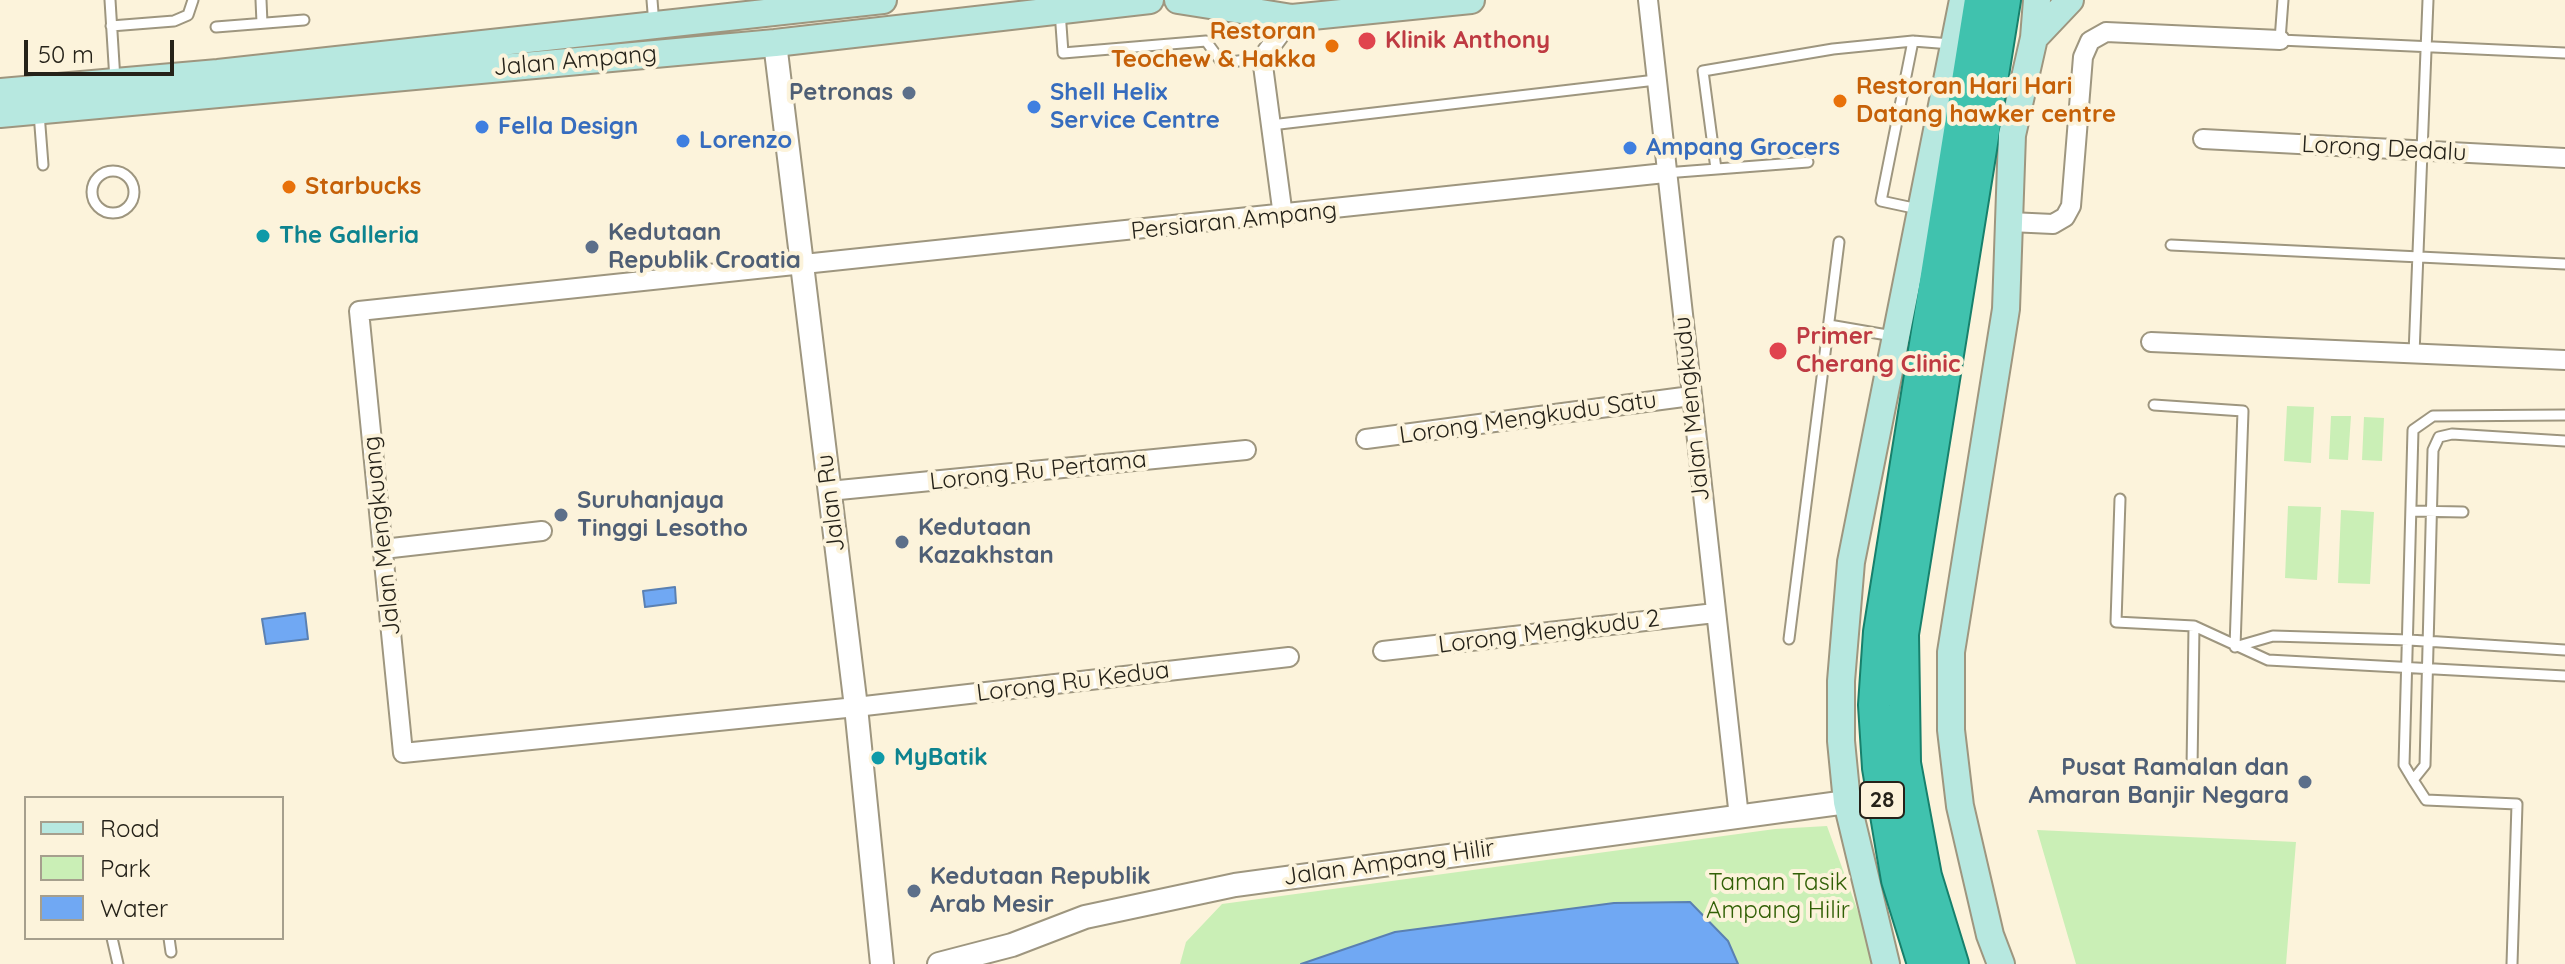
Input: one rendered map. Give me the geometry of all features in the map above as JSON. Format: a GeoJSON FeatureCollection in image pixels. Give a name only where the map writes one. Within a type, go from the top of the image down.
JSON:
{"type":"FeatureCollection","features":[{"type":"Feature","properties":{"kind":"highway","name":"28"},"geometry":{"type":"LineString","coordinates":[[1953,964],[1926,876],[1905,763],[1903,634],[2005,0]]}},
{"type":"Feature","properties":{"kind":"highway","name":"28"},"geometry":{"type":"LineString","coordinates":[[1923,964],[1897,880],[1878,768],[1874,705],[1878,647],[1961,13]]}},
{"type":"Feature","properties":{"kind":"main road","name":"Jalan Ampang"},"geometry":{"type":"LineString","coordinates":[[0,92],[654,27],[883,0]]}},
{"type":"Feature","properties":{"kind":"main road","name":"Jalan Ampang"},"geometry":{"type":"LineString","coordinates":[[0,114],[775,43],[1150,0]]}},
{"type":"Feature","properties":{"kind":"main road"},"geometry":{"type":"LineString","coordinates":[[1178,0],[1292,18],[1471,0]]}},
{"type":"Feature","properties":{"kind":"main road"},"geometry":{"type":"LineString","coordinates":[[2001,964],[1990,935],[1960,806],[1951,730],[1951,652],[2006,309],[2012,135],[2033,14],[2070,0]]}},
{"type":"Feature","properties":{"kind":"main road"},"geometry":{"type":"LineString","coordinates":[[1886,964],[1847,802],[1841,681],[1851,562],[1961,13]]}},
{"type":"Feature","properties":{"kind":"street","name":"Jalan Mengkudu"},"geometry":{"type":"LineString","coordinates":[[1648,0],[1739,817]]}},
{"type":"Feature","properties":{"kind":"street"},"geometry":{"type":"LineString","coordinates":[[1283,216],[1262,58],[1292,18]]}},
{"type":"Feature","properties":{"kind":"street"},"geometry":{"type":"LineString","coordinates":[[2010,222],[2053,224],[2065,217],[2071,206],[2083,57],[2090,41],[2106,32],[2280,40]]}},
{"type":"Feature","properties":{"kind":"street","name":"Jalan Ru"},"geometry":{"type":"LineString","coordinates":[[775,43],[856,707],[882,964]]}},
{"type":"Feature","properties":{"kind":"street","name":"Lorong Dedalu"},"geometry":{"type":"LineString","coordinates":[[2203,139],[2565,158]]}},
{"type":"Feature","properties":{"kind":"street","name":"Persiaran Ampang"},"geometry":{"type":"LineString","coordinates":[[804,267],[1665,173]]}},
{"type":"Feature","properties":{"kind":"street","name":"Jalan Mengkuang"},"geometry":{"type":"LineString","coordinates":[[804,267],[359,311],[403,753],[856,707]]}},
{"type":"Feature","properties":{"kind":"street"},"geometry":{"type":"LineString","coordinates":[[2151,342],[2565,360]]}},
{"type":"Feature","properties":{"kind":"street","name":"Lorong Mengkudu Satu"},"geometry":{"type":"LineString","coordinates":[[1366,439],[1691,396]]}},
{"type":"Feature","properties":{"kind":"street","name":"Lorong Ru Pertama"},"geometry":{"type":"LineString","coordinates":[[829,491],[1246,450]]}},
{"type":"Feature","properties":{"kind":"street"},"geometry":{"type":"LineString","coordinates":[[383,549],[542,531]]}},
{"type":"Feature","properties":{"kind":"street","name":"Lorong Mengkudu 2"},"geometry":{"type":"LineString","coordinates":[[1383,651],[1715,613]]}},
{"type":"Feature","properties":{"kind":"street","name":"Lorong Ru Kedua"},"geometry":{"type":"LineString","coordinates":[[856,707],[1289,657]]}},
{"type":"Feature","properties":{"kind":"street","name":"Jalan Ampang Hilir"},"geometry":{"type":"LineString","coordinates":[[939,964],[1012,945],[1085,917],[1235,885],[1847,802]]}},
{"type":"Feature","properties":{"kind":"lane"},"geometry":{"type":"LineString","coordinates":[[110,0],[115,81]]}},
{"type":"Feature","properties":{"kind":"lane"},"geometry":{"type":"LineString","coordinates":[[111,26],[174,21],[188,15],[193,0]]}},
{"type":"Feature","properties":{"kind":"lane"},"geometry":{"type":"LineString","coordinates":[[261,0],[262,23]]}},
{"type":"Feature","properties":{"kind":"lane"},"geometry":{"type":"LineString","coordinates":[[652,0],[654,27]]}},
{"type":"Feature","properties":{"kind":"lane"},"geometry":{"type":"LineString","coordinates":[[2283,0],[2280,40],[2565,53]]}},
{"type":"Feature","properties":{"kind":"lane"},"geometry":{"type":"LineString","coordinates":[[2414,354],[2428,0]]}},
{"type":"Feature","properties":{"kind":"lane"},"geometry":{"type":"LineString","coordinates":[[1060,10],[1063,53],[1206,41],[1222,63],[1262,58]]}},
{"type":"Feature","properties":{"kind":"lane"},"geometry":{"type":"LineString","coordinates":[[1716,169],[1703,71],[1833,49],[1913,41],[1961,13]]}},
{"type":"Feature","properties":{"kind":"lane"},"geometry":{"type":"LineString","coordinates":[[216,27],[304,20]]}},
{"type":"Feature","properties":{"kind":"lane"},"geometry":{"type":"LineString","coordinates":[[1913,41],[1881,201],[1922,210]]}},
{"type":"Feature","properties":{"kind":"lane"},"geometry":{"type":"LineString","coordinates":[[1271,125],[1656,80]]}},
{"type":"Feature","properties":{"kind":"lane"},"geometry":{"type":"LineString","coordinates":[[39,111],[43,165]]}},
{"type":"Feature","properties":{"kind":"lane"},"geometry":{"type":"LineString","coordinates":[[1665,173],[1808,162]]}},
{"type":"Feature","properties":{"kind":"lane"},"geometry":{"type":"LineString","coordinates":[[105,173],[124,175],[134,190],[131,204],[119,212],[105,212],[94,202],[95,182],[105,173]]}},
{"type":"Feature","properties":{"kind":"lane"},"geometry":{"type":"LineString","coordinates":[[1789,639],[1839,242]]}},
{"type":"Feature","properties":{"kind":"lane"},"geometry":{"type":"LineString","coordinates":[[2171,245],[2565,264]]}},
{"type":"Feature","properties":{"kind":"lane"},"geometry":{"type":"LineString","coordinates":[[1829,325],[1896,336]]}},
{"type":"Feature","properties":{"kind":"lane"},"geometry":{"type":"LineString","coordinates":[[2154,405],[2243,411],[2235,647]]}},
{"type":"Feature","properties":{"kind":"lane"},"geometry":{"type":"LineString","coordinates":[[2512,964],[2517,804],[2426,800],[2404,765],[2413,430],[2433,416],[2565,415]]}},
{"type":"Feature","properties":{"kind":"lane"},"geometry":{"type":"LineString","coordinates":[[2413,780],[2425,765],[2433,450],[2439,437],[2452,434],[2565,441]]}},
{"type":"Feature","properties":{"kind":"lane"},"geometry":{"type":"LineString","coordinates":[[2120,499],[2116,622],[2194,626],[2268,660],[2565,676]]}},
{"type":"Feature","properties":{"kind":"lane"},"geometry":{"type":"LineString","coordinates":[[2412,511],[2463,512]]}},
{"type":"Feature","properties":{"kind":"lane"},"geometry":{"type":"LineString","coordinates":[[2192,769],[2194,626]]}},
{"type":"Feature","properties":{"kind":"lane"},"geometry":{"type":"LineString","coordinates":[[2235,647],[2273,636],[2430,641],[2565,650]]}},
{"type":"Feature","properties":{"kind":"lane"},"geometry":{"type":"LineString","coordinates":[[112,940],[118,964]]}},
{"type":"Feature","properties":{"kind":"lane"},"geometry":{"type":"LineString","coordinates":[[169,940],[171,952]]}},
{"type":"Feature","properties":{"kind":"green space"},"geometry":{"type":"Polygon","coordinates":[[[2287,406],[2314,407],[2311,463],[2284,461],[2287,406]]]}},
{"type":"Feature","properties":{"kind":"green space"},"geometry":{"type":"Polygon","coordinates":[[[2331,416],[2351,416],[2348,460],[2329,459],[2331,416]]]}},
{"type":"Feature","properties":{"kind":"green space"},"geometry":{"type":"Polygon","coordinates":[[[2364,417],[2384,418],[2382,461],[2362,460],[2364,417]]]}},
{"type":"Feature","properties":{"kind":"green space"},"geometry":{"type":"Polygon","coordinates":[[[2288,506],[2321,507],[2317,580],[2285,578],[2288,506]]]}},
{"type":"Feature","properties":{"kind":"green space"},"geometry":{"type":"Polygon","coordinates":[[[2341,510],[2374,512],[2370,584],[2338,583],[2341,510]]]}},
{"type":"Feature","properties":{"kind":"green space","name":"Taman Tasik Ampang Hilir"},"geometry":{"type":"Polygon","coordinates":[[[1827,826],[1877,964],[1180,964],[1186,942],[1222,904],[1775,829],[1827,826]]]}},
{"type":"Feature","properties":{"kind":"green space"},"geometry":{"type":"Polygon","coordinates":[[[2037,830],[2296,842],[2286,964],[2076,964],[2037,830]]]}},
{"type":"Feature","properties":{"kind":"water"},"geometry":{"type":"Polygon","coordinates":[[[675,587],[676,603],[645,607],[643,591],[675,587]]]}},
{"type":"Feature","properties":{"kind":"water"},"geometry":{"type":"Polygon","coordinates":[[[305,613],[308,639],[266,644],[262,619],[305,613]]]}},
{"type":"Feature","properties":{"kind":"water"},"geometry":{"type":"Polygon","coordinates":[[[1690,902],[1728,941],[1738,964],[1301,964],[1395,932],[1614,903],[1690,902]]]}},
{"type":"Feature","properties":{"kind":"place","name":"Klinik Anthony"},"geometry":{"type":"Point","coordinates":[1367,41]}},
{"type":"Feature","properties":{"kind":"place","name":"Restoran Teochew & Hakka"},"geometry":{"type":"Point","coordinates":[1332,46]}},
{"type":"Feature","properties":{"kind":"place","name":"Petronas"},"geometry":{"type":"Point","coordinates":[909,93]}},
{"type":"Feature","properties":{"kind":"place","name":"Restoran Hari Hari Datang hawker centre"},"geometry":{"type":"Point","coordinates":[1840,101]}},
{"type":"Feature","properties":{"kind":"place","name":"Shell Helix Service Centre"},"geometry":{"type":"Point","coordinates":[1034,107]}},
{"type":"Feature","properties":{"kind":"place","name":"Fella Design"},"geometry":{"type":"Point","coordinates":[482,127]}},
{"type":"Feature","properties":{"kind":"place","name":"Lorenzo"},"geometry":{"type":"Point","coordinates":[683,141]}},
{"type":"Feature","properties":{"kind":"place","name":"Ampang Grocers"},"geometry":{"type":"Point","coordinates":[1630,148]}},
{"type":"Feature","properties":{"kind":"place","name":"Starbucks"},"geometry":{"type":"Point","coordinates":[289,187]}},
{"type":"Feature","properties":{"kind":"place","name":"The Galleria"},"geometry":{"type":"Point","coordinates":[263,236]}},
{"type":"Feature","properties":{"kind":"place","name":"Kedutaan Republik Croatia"},"geometry":{"type":"Point","coordinates":[592,247]}},
{"type":"Feature","properties":{"kind":"place","name":"Primer Cherang Clinic"},"geometry":{"type":"Point","coordinates":[1778,351]}},
{"type":"Feature","properties":{"kind":"place","name":"Suruhanjaya Tinggi Lesotho"},"geometry":{"type":"Point","coordinates":[561,515]}},
{"type":"Feature","properties":{"kind":"place","name":"Kedutaan Kazakhstan"},"geometry":{"type":"Point","coordinates":[902,542]}},
{"type":"Feature","properties":{"kind":"place","name":"MyBatik"},"geometry":{"type":"Point","coordinates":[878,758]}},
{"type":"Feature","properties":{"kind":"place","name":"Pusat Ramalan dan Amaran Banjir Negara"},"geometry":{"type":"Point","coordinates":[2305,782]}},
{"type":"Feature","properties":{"kind":"place","name":"Kedutaan Republik Arab Mesir"},"geometry":{"type":"Point","coordinates":[914,891]}}]}
